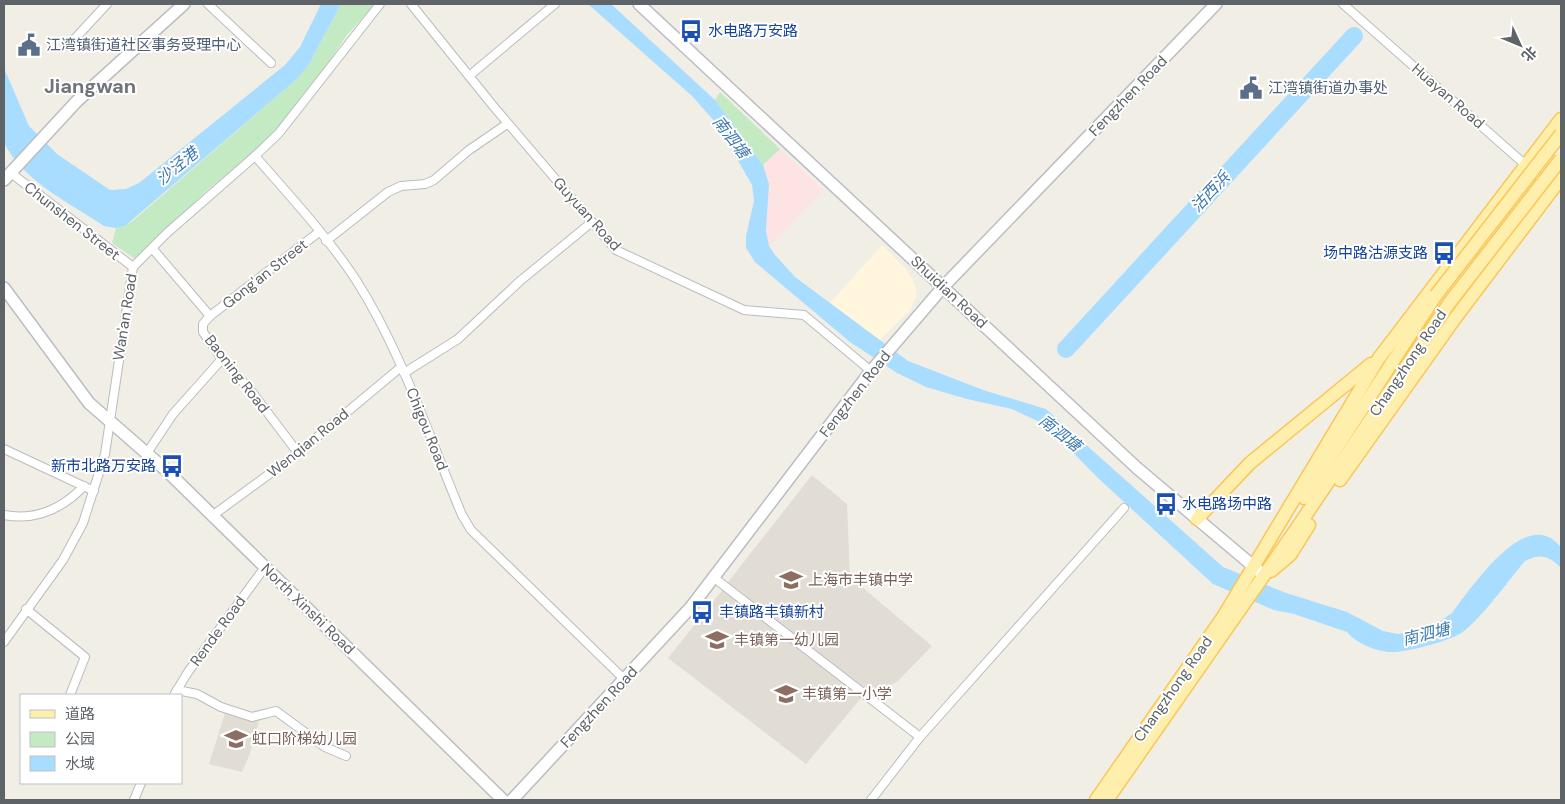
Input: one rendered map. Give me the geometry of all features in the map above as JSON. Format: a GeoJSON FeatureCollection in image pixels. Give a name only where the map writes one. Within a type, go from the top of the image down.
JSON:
{"type":"FeatureCollection","features":[{"type":"Feature","properties":{"kind":"main road","name":"Changzhong Road"},"geometry":{"type":"LineString","coordinates":[[1107,800],[1228,619],[1244,580],[1379,358],[1561,119]]}},
{"type":"Feature","properties":{"kind":"main road","name":"Changzhong Road"},"geometry":{"type":"LineString","coordinates":[[1278,525],[1295,512],[1436,295],[1561,134]]}},
{"type":"Feature","properties":{"kind":"main road","name":"Changzhong Road"},"geometry":{"type":"LineString","coordinates":[[1096,800],[1228,619],[1256,588],[1450,302],[1561,159]]}},
{"type":"Feature","properties":{"kind":"main road","name":"Changzhong Road"},"geometry":{"type":"LineString","coordinates":[[1264,575],[1277,567],[1290,555],[1324,502],[1451,325],[1561,178]]}},
{"type":"Feature","properties":{"kind":"main road"},"geometry":{"type":"LineString","coordinates":[[1197,520],[1250,464],[1379,358]]}},
{"type":"Feature","properties":{"kind":"street"},"geometry":{"type":"LineString","coordinates":[[68,46],[107,4]]}},
{"type":"Feature","properties":{"kind":"street"},"geometry":{"type":"LineString","coordinates":[[11,173],[116,64],[184,4]]}},
{"type":"Feature","properties":{"kind":"street"},"geometry":{"type":"LineString","coordinates":[[208,4],[272,63]]}},
{"type":"Feature","properties":{"kind":"street","name":"Wan'an Road"},"geometry":{"type":"LineString","coordinates":[[4,642],[63,560],[76,538],[94,491],[105,454],[133,267],[255,156],[291,118],[380,4]]}},
{"type":"Feature","properties":{"kind":"street","name":"Guyuan Road"},"geometry":{"type":"LineString","coordinates":[[412,4],[507,124],[616,250],[744,310],[804,315],[874,368]]}},
{"type":"Feature","properties":{"kind":"street"},"geometry":{"type":"LineString","coordinates":[[469,76],[554,4]]}},
{"type":"Feature","properties":{"kind":"street","name":"Shuidian Road"},"geometry":{"type":"LineString","coordinates":[[639,4],[1137,468],[1264,575]]}},
{"type":"Feature","properties":{"kind":"street","name":"Fengzhen Road"},"geometry":{"type":"LineString","coordinates":[[512,800],[625,680],[690,607],[874,368],[943,287],[1216,4]]}},
{"type":"Feature","properties":{"kind":"street","name":"Huayan Road"},"geometry":{"type":"LineString","coordinates":[[1343,4],[1553,189]]}},
{"type":"Feature","properties":{"kind":"street","name":"Gong'an Street"},"geometry":{"type":"LineString","coordinates":[[326,241],[388,192],[401,186],[425,184],[434,180],[469,150],[507,124]]}},
{"type":"Feature","properties":{"kind":"street","name":"Chigou Road"},"geometry":{"type":"LineString","coordinates":[[255,156],[319,232],[356,281],[402,370],[458,506],[471,530],[625,680]]}},
{"type":"Feature","properties":{"kind":"street","name":"Chunshen Street"},"geometry":{"type":"LineString","coordinates":[[11,173],[133,267]]}},
{"type":"Feature","properties":{"kind":"street","name":"Wenqian Road"},"geometry":{"type":"LineString","coordinates":[[212,516],[298,454],[402,370],[458,339],[520,281],[592,222]]}},
{"type":"Feature","properties":{"kind":"street","name":"Gong'an Street"},"geometry":{"type":"LineString","coordinates":[[210,316],[319,232]]}},
{"type":"Feature","properties":{"kind":"street","name":"Baoning Road"},"geometry":{"type":"LineString","coordinates":[[152,248],[210,316],[203,324],[203,332],[222,359],[252,392],[298,454]]}},
{"type":"Feature","properties":{"kind":"street","name":"North Xinshi Road"},"geometry":{"type":"LineString","coordinates":[[4,288],[89,403],[147,453],[503,800]]}},
{"type":"Feature","properties":{"kind":"street"},"geometry":{"type":"LineString","coordinates":[[147,453],[173,414],[222,359]]}},
{"type":"Feature","properties":{"kind":"street"},"geometry":{"type":"LineString","coordinates":[[4,449],[94,491]]}},
{"type":"Feature","properties":{"kind":"street"},"geometry":{"type":"LineString","coordinates":[[4,514],[18,517],[49,513],[70,501],[84,486]]}},
{"type":"Feature","properties":{"kind":"street"},"geometry":{"type":"LineString","coordinates":[[871,800],[920,737],[1124,508]]}},
{"type":"Feature","properties":{"kind":"street","name":"Rende Road"},"geometry":{"type":"LineString","coordinates":[[176,692],[265,567]]}},
{"type":"Feature","properties":{"kind":"street"},"geometry":{"type":"LineString","coordinates":[[713,577],[920,737]]}},
{"type":"Feature","properties":{"kind":"street"},"geometry":{"type":"LineString","coordinates":[[26,609],[85,658],[70,694]]}},
{"type":"Feature","properties":{"kind":"street"},"geometry":{"type":"LineString","coordinates":[[176,692],[196,694],[221,707],[252,717],[276,711],[325,747],[346,756]]}},
{"type":"Feature","properties":{"kind":"street"},"geometry":{"type":"LineString","coordinates":[[134,800],[141,784]]}},
{"type":"Feature","properties":{"kind":"shaded area"},"geometry":{"type":"Polygon","coordinates":[[[780,149],[823,190],[769,246],[766,231],[769,184],[763,165],[780,149]]]}},
{"type":"Feature","properties":{"kind":"shaded area"},"geometry":{"type":"Polygon","coordinates":[[[882,245],[907,270],[916,287],[916,297],[910,310],[880,340],[830,303],[882,245]]]}},
{"type":"Feature","properties":{"kind":"shaded area","name":"上海市丰镇中学"},"geometry":{"type":"Polygon","coordinates":[[[812,475],[847,504],[850,577],[932,646],[897,682],[885,687],[874,689],[858,685],[728,582],[812,475]]]}},
{"type":"Feature","properties":{"kind":"shaded area","name":"丰镇第一小学"},"geometry":{"type":"Polygon","coordinates":[[[723,589],[862,697],[806,764],[668,658],[723,589]]]}},
{"type":"Feature","properties":{"kind":"shaded area","name":"虹口阶梯幼儿园"},"geometry":{"type":"Polygon","coordinates":[[[225,713],[259,722],[242,772],[209,764],[225,713]]]}},
{"type":"Feature","properties":{"kind":"green space"},"geometry":{"type":"Polygon","coordinates":[[[341,4],[375,4],[347,35],[314,84],[282,125],[263,144],[204,193],[146,250],[134,258],[112,243],[116,228],[125,226],[135,219],[298,78],[309,64],[341,4]]]}},
{"type":"Feature","properties":{"kind":"green space"},"geometry":{"type":"Polygon","coordinates":[[[720,92],[780,149],[763,165],[715,100],[720,92]]]}},
{"type":"Feature","properties":{"kind":"water","name":"沙泾港"},"geometry":{"type":"Polygon","coordinates":[[[321,4],[341,4],[309,64],[298,78],[125,226],[116,228],[104,226],[62,200],[22,168],[4,142],[4,68],[29,126],[57,154],[110,190],[126,189],[139,183],[285,65],[300,47],[321,4]]]}},
{"type":"Feature","properties":{"kind":"water","name":"南泗塘"},"geometry":{"type":"Polygon","coordinates":[[[588,4],[611,4],[715,100],[763,165],[769,184],[766,231],[769,246],[795,277],[908,361],[986,391],[1046,409],[1223,567],[1286,593],[1347,612],[1383,631],[1398,634],[1429,629],[1452,613],[1493,562],[1520,540],[1533,535],[1546,536],[1552,539],[1561,547],[1561,568],[1549,558],[1544,557],[1536,557],[1525,561],[1488,607],[1459,635],[1440,642],[1398,652],[1385,652],[1373,649],[1356,640],[1347,632],[1294,614],[1274,610],[1213,584],[1098,478],[1046,425],[1012,409],[926,387],[897,373],[850,342],[755,262],[746,248],[746,236],[754,201],[752,185],[717,124],[692,96],[588,4]]]}},
{"type":"Feature","properties":{"kind":"waterway","name":"沽西浜"},"geometry":{"type":"LineString","coordinates":[[1066,349],[1354,36]]}},
{"type":"Feature","properties":{"kind":"place","name":"水电路万安路"},"geometry":{"type":"Point","coordinates":[691,31]}},
{"type":"Feature","properties":{"kind":"place","name":"江湾镇街道社区事务受理中心"},"geometry":{"type":"Point","coordinates":[29,45]}},
{"type":"Feature","properties":{"kind":"place","name":"江湾镇街道办事处"},"geometry":{"type":"Point","coordinates":[1251,88]}},
{"type":"Feature","properties":{"kind":"place","name":"场中路沽源支路"},"geometry":{"type":"Point","coordinates":[1444,253]}},
{"type":"Feature","properties":{"kind":"place","name":"新市北路万安路"},"geometry":{"type":"Point","coordinates":[172,466]}},
{"type":"Feature","properties":{"kind":"place","name":"水电路场中路"},"geometry":{"type":"Point","coordinates":[1166,504]}},
{"type":"Feature","properties":{"kind":"place","name":"上海市丰镇中学"},"geometry":{"type":"Point","coordinates":[791,580]}},
{"type":"Feature","properties":{"kind":"place","name":"丰镇路丰镇新村"},"geometry":{"type":"Point","coordinates":[702,612]}},
{"type":"Feature","properties":{"kind":"place","name":"丰镇第一幼儿园"},"geometry":{"type":"Point","coordinates":[717,640]}},
{"type":"Feature","properties":{"kind":"place","name":"丰镇第一小学"},"geometry":{"type":"Point","coordinates":[786,694]}},
{"type":"Feature","properties":{"kind":"place","name":"虹口阶梯幼儿园"},"geometry":{"type":"Point","coordinates":[236,739]}},
{"type":"Feature","properties":{"kind":"district","name":"Jiangwan"},"geometry":{"type":"Point","coordinates":[90,86]}}]}
